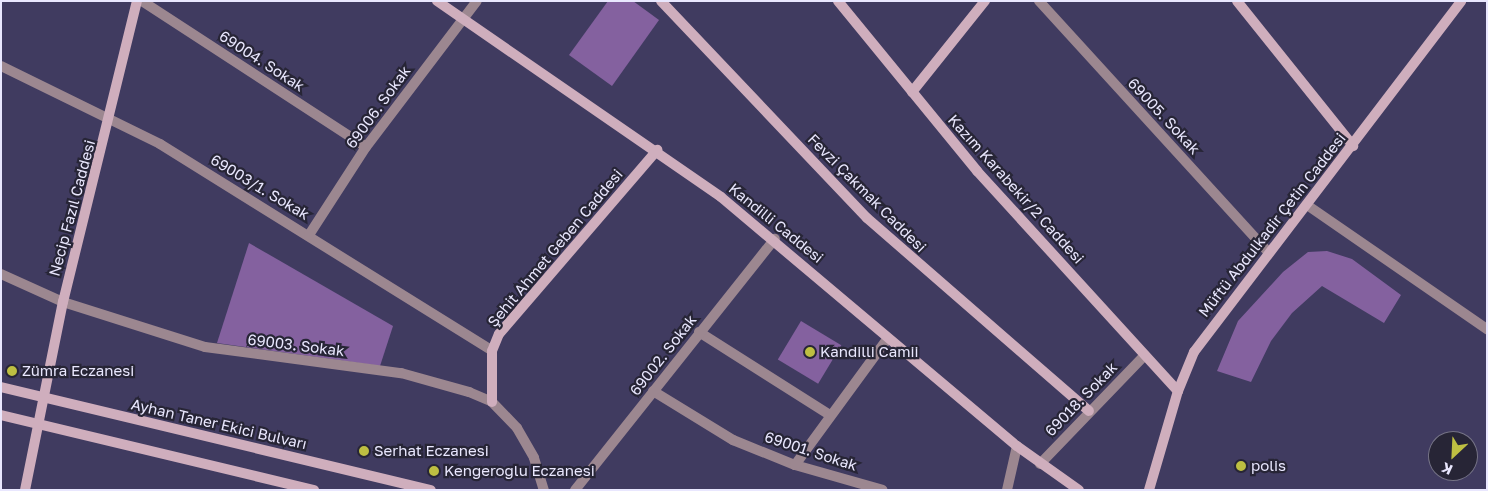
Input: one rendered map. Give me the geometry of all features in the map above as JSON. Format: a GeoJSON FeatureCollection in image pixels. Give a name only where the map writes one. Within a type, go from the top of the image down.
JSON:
{"type":"FeatureCollection","features":[{"type":"Feature","properties":{"kind":"street","name":"Necip Fazıl Caddesi"},"geometry":{"type":"LineString","coordinates":[[25,490],[36,423],[63,302],[111,118],[137,1]]}},
{"type":"Feature","properties":{"kind":"street","name":"69004. Sokak"},"geometry":{"type":"LineString","coordinates":[[142,1],[366,147]]}},
{"type":"Feature","properties":{"kind":"street","name":"Kandilli Caddesi"},"geometry":{"type":"LineString","coordinates":[[437,1],[657,150],[775,239],[888,338],[1017,446],[1079,490]]}},
{"type":"Feature","properties":{"kind":"street","name":"69006. Sokak"},"geometry":{"type":"LineString","coordinates":[[309,235],[366,147],[462,18],[477,1]]}},
{"type":"Feature","properties":{"kind":"street","name":"Fevzi Çakmak Caddesi"},"geometry":{"type":"LineString","coordinates":[[661,1],[867,218],[1089,411]]}},
{"type":"Feature","properties":{"kind":"street","name":"Kazım Karabekir/2 Caddesi"},"geometry":{"type":"LineString","coordinates":[[838,1],[912,92],[1178,391]]}},
{"type":"Feature","properties":{"kind":"street"},"geometry":{"type":"LineString","coordinates":[[912,92],[985,1]]}},
{"type":"Feature","properties":{"kind":"street","name":"69005. Sokak"},"geometry":{"type":"LineString","coordinates":[[1039,1],[1268,252]]}},
{"type":"Feature","properties":{"kind":"street"},"geometry":{"type":"LineString","coordinates":[[1237,1],[1353,146]]}},
{"type":"Feature","properties":{"kind":"street","name":"Müftü Abdulkadir Çetin Caddesi"},"geometry":{"type":"LineString","coordinates":[[1149,490],[1178,391],[1216,318],[1353,146],[1461,1]]}},
{"type":"Feature","properties":{"kind":"street","name":"69003/1. Sokak"},"geometry":{"type":"LineString","coordinates":[[1,66],[111,118],[309,235],[492,351]]}},
{"type":"Feature","properties":{"kind":"street","name":"Şehit Ahmet Geben Caddesi"},"geometry":{"type":"LineString","coordinates":[[492,402],[492,351],[499,334],[657,150]]}},
{"type":"Feature","properties":{"kind":"street"},"geometry":{"type":"LineString","coordinates":[[1307,205],[1487,329]]}},
{"type":"Feature","properties":{"kind":"street","name":"69002. Sokak"},"geometry":{"type":"LineString","coordinates":[[575,490],[775,239]]}},
{"type":"Feature","properties":{"kind":"street","name":"69003. Sokak"},"geometry":{"type":"LineString","coordinates":[[1,274],[63,302],[205,347],[401,373],[442,383],[492,402],[517,428],[534,458],[544,490]]}},
{"type":"Feature","properties":{"kind":"street"},"geometry":{"type":"LineString","coordinates":[[699,332],[830,415]]}},
{"type":"Feature","properties":{"kind":"street"},"geometry":{"type":"LineString","coordinates":[[795,465],[888,338]]}},
{"type":"Feature","properties":{"kind":"street","name":"69018. Sokak"},"geometry":{"type":"LineString","coordinates":[[1040,464],[1145,355]]}},
{"type":"Feature","properties":{"kind":"street","name":"Ayhan Taner Ekici Bulvarı"},"geometry":{"type":"LineString","coordinates":[[1,387],[431,490]]}},
{"type":"Feature","properties":{"kind":"street","name":"69001. Sokak"},"geometry":{"type":"LineString","coordinates":[[654,391],[732,440],[795,465],[883,490]]}},
{"type":"Feature","properties":{"kind":"street"},"geometry":{"type":"LineString","coordinates":[[1,416],[314,490]]}},
{"type":"Feature","properties":{"kind":"street"},"geometry":{"type":"LineString","coordinates":[[1006,490],[1017,446]]}},
{"type":"Feature","properties":{"kind":"building"},"geometry":{"type":"Polygon","coordinates":[[[608,1],[633,1],[659,20],[612,86],[569,55],[608,1]]]}},
{"type":"Feature","properties":{"kind":"building"},"geometry":{"type":"Polygon","coordinates":[[[249,243],[393,326],[380,366],[217,343],[249,243]]]}},
{"type":"Feature","properties":{"kind":"building"},"geometry":{"type":"Polygon","coordinates":[[[1327,251],[1352,259],[1401,295],[1384,323],[1322,286],[1292,313],[1271,341],[1251,382],[1217,371],[1238,321],[1283,272],[1308,252],[1327,251]]]}},
{"type":"Feature","properties":{"kind":"building","name":"Kandilli Camii"},"geometry":{"type":"Polygon","coordinates":[[[801,321],[841,345],[818,384],[778,360],[801,321]]]}},
{"type":"Feature","properties":{"kind":"place","name":"Kandilli Camii"},"geometry":{"type":"Point","coordinates":[810,352]}},
{"type":"Feature","properties":{"kind":"place","name":"Zümra Eczanesi"},"geometry":{"type":"Point","coordinates":[12,371]}},
{"type":"Feature","properties":{"kind":"place","name":"Serhat Eczanesi"},"geometry":{"type":"Point","coordinates":[364,451]}},
{"type":"Feature","properties":{"kind":"place","name":"polis"},"geometry":{"type":"Point","coordinates":[1241,466]}},
{"type":"Feature","properties":{"kind":"place","name":"Kengeroğlu Eczanesi"},"geometry":{"type":"Point","coordinates":[434,471]}}]}
